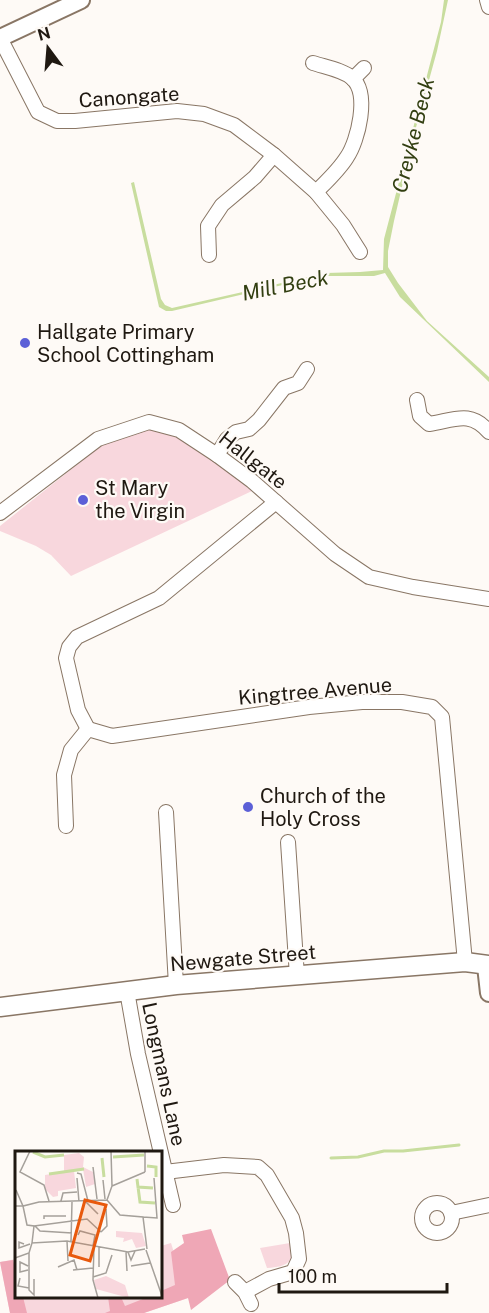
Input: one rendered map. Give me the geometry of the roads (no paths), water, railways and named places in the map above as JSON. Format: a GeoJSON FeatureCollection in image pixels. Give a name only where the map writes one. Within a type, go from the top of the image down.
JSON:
{"type":"FeatureCollection","features":[{"type":"Feature","properties":{"kind":"main road","name":"Newgate Street"},"geometry":{"type":"LineString","coordinates":[[0,1007],[176,985],[465,962],[488,966]]}},
{"type":"Feature","properties":{"kind":"street"},"geometry":{"type":"LineString","coordinates":[[0,38],[62,4],[81,0]]}},
{"type":"Feature","properties":{"kind":"street"},"geometry":{"type":"LineString","coordinates":[[487,0],[489,8]]}},
{"type":"Feature","properties":{"kind":"street","name":"Canongate"},"geometry":{"type":"LineString","coordinates":[[0,38],[38,112],[57,121],[177,111],[204,114],[234,125],[274,154],[316,192],[343,225],[360,254]]}},
{"type":"Feature","properties":{"kind":"street"},"geometry":{"type":"LineString","coordinates":[[313,63],[353,79],[362,98],[361,116],[349,155],[316,192]]}},
{"type":"Feature","properties":{"kind":"street"},"geometry":{"type":"LineString","coordinates":[[353,79],[364,68]]}},
{"type":"Feature","properties":{"kind":"street"},"geometry":{"type":"LineString","coordinates":[[206,255],[208,226],[222,205],[255,177],[274,154]]}},
{"type":"Feature","properties":{"kind":"street"},"geometry":{"type":"LineString","coordinates":[[217,455],[227,439],[236,432],[249,429],[284,388],[298,383],[307,369]]}},
{"type":"Feature","properties":{"kind":"street"},"geometry":{"type":"LineString","coordinates":[[298,383],[309,393]]}},
{"type":"Feature","properties":{"kind":"street"},"geometry":{"type":"LineString","coordinates":[[417,400],[420,416],[429,424],[468,417],[480,422],[489,432]]}},
{"type":"Feature","properties":{"kind":"street","name":"Hallgate"},"geometry":{"type":"LineString","coordinates":[[0,513],[98,439],[149,422],[179,430],[217,455],[276,502],[335,554],[369,576],[413,587],[489,598]]}},
{"type":"Feature","properties":{"kind":"street"},"geometry":{"type":"LineString","coordinates":[[61,819],[64,775],[71,750],[88,729],[78,710],[66,658],[69,647],[77,637],[159,598],[276,502]]}},
{"type":"Feature","properties":{"kind":"street","name":"Kingtree Avenue"},"geometry":{"type":"LineString","coordinates":[[88,729],[112,736],[309,707],[362,702],[402,702],[432,707],[442,717],[465,962]]}},
{"type":"Feature","properties":{"kind":"street"},"geometry":{"type":"LineString","coordinates":[[166,812],[176,985]]}},
{"type":"Feature","properties":{"kind":"street"},"geometry":{"type":"LineString","coordinates":[[288,842],[297,976]]}},
{"type":"Feature","properties":{"kind":"street"},"geometry":{"type":"LineString","coordinates":[[488,966],[489,993]]}},
{"type":"Feature","properties":{"kind":"street","name":"Longmans Lane"},"geometry":{"type":"LineString","coordinates":[[127,991],[159,1151]]}},
{"type":"Feature","properties":{"kind":"street","name":"Longmans Lane"},"geometry":{"type":"LineString","coordinates":[[173,1205],[163,1168],[224,1165],[258,1167],[267,1174],[292,1218],[299,1259],[293,1272],[269,1279],[244,1293]]}},
{"type":"Feature","properties":{"kind":"street"},"geometry":{"type":"LineString","coordinates":[[451,1213],[489,1205]]}},
{"type":"Feature","properties":{"kind":"water","name":"Creyke Beck"},"geometry":{"type":"Polygon","coordinates":[[[444,0],[448,0],[394,221],[388,251],[388,267],[427,321],[489,377],[489,382],[400,297],[385,273],[374,276],[326,276],[172,311],[159,307],[131,183],[134,182],[161,299],[165,305],[172,308],[326,273],[383,270],[384,239],[441,22],[444,0]]]}},
{"type":"Feature","properties":{"kind":"waterway"},"geometry":{"type":"LineString","coordinates":[[331,1158],[459,1145]]}},
{"type":"Feature","properties":{"kind":"place","name":"Hallgate Primary School Cottingham"},"geometry":{"type":"Point","coordinates":[25,343]}},
{"type":"Feature","properties":{"kind":"place","name":"St Mary the Virgin"},"geometry":{"type":"Point","coordinates":[83,500]}},
{"type":"Feature","properties":{"kind":"place","name":"Church of the Holy Cross"},"geometry":{"type":"Point","coordinates":[248,807]}},
{"type":"Feature","properties":{"kind":"water label","name":"Mill Beck"},"geometry":{"type":"Point","coordinates":[285,285]}}]}
